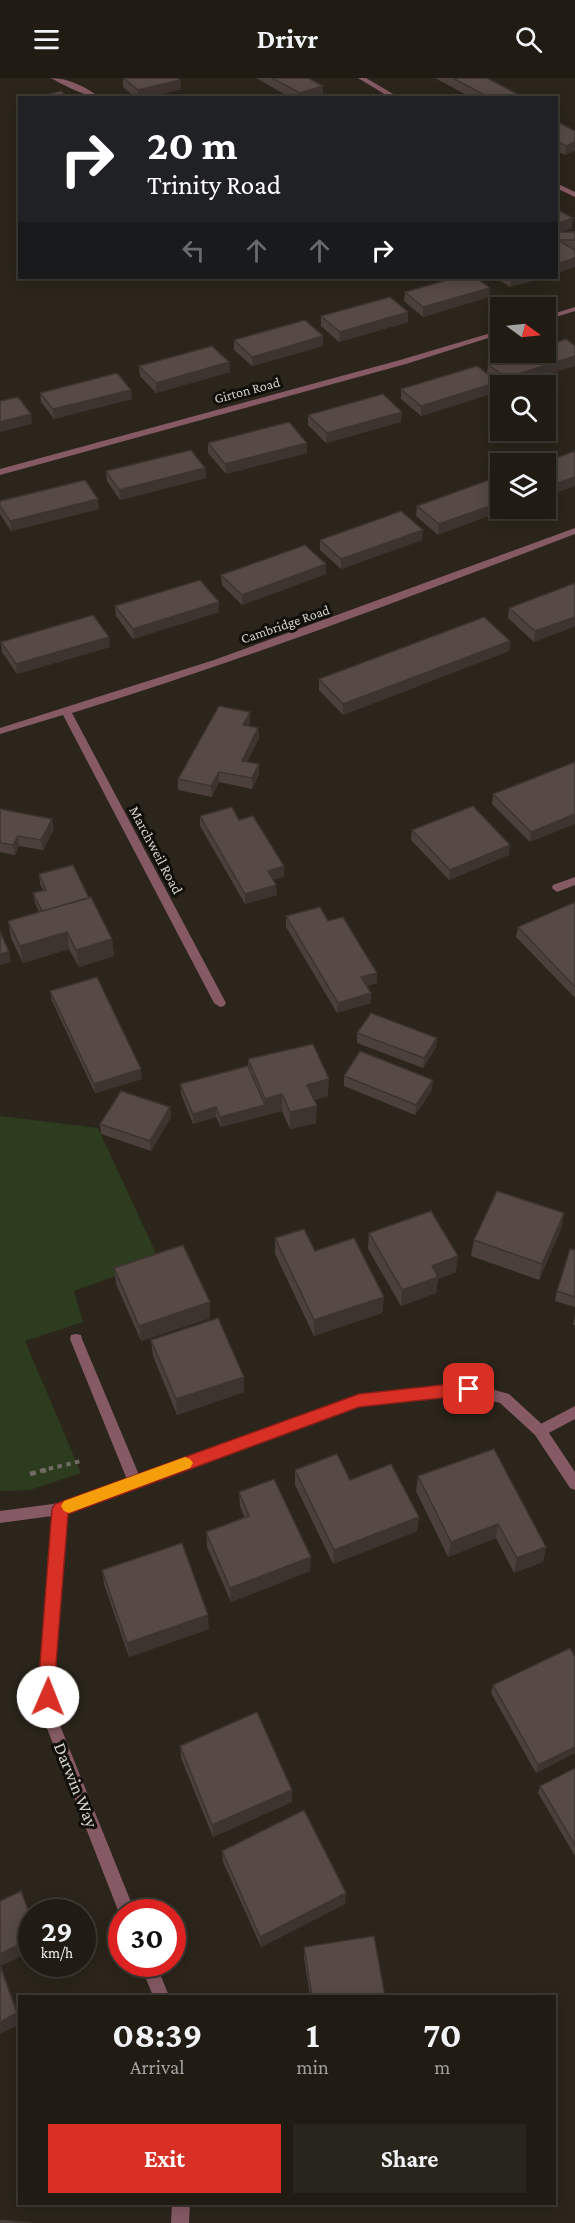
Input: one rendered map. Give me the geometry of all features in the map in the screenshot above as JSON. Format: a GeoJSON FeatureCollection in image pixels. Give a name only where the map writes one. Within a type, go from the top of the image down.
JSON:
{"type":"FeatureCollection","features":[{"type":"Feature","properties":{"kind":"street"},"geometry":{"type":"LineString","coordinates":[[54,78],[87,91],[93,96]]}},
{"type":"Feature","properties":{"kind":"street"},"geometry":{"type":"LineString","coordinates":[[361,78],[393,96]]}},
{"type":"Feature","properties":{"kind":"street"},"geometry":{"type":"LineString","coordinates":[[558,186],[575,195]]}},
{"type":"Feature","properties":{"kind":"street"},"geometry":{"type":"LineString","coordinates":[[556,315],[575,309]]}},
{"type":"Feature","properties":{"kind":"street","name":"Girton Road"},"geometry":{"type":"LineString","coordinates":[[0,472],[403,362],[490,335]]}},
{"type":"Feature","properties":{"kind":"street","name":"Cambridge Road"},"geometry":{"type":"LineString","coordinates":[[0,731],[318,628],[575,531]]}},
{"type":"Feature","properties":{"kind":"street","name":"Marchweil Road"},"geometry":{"type":"LineString","coordinates":[[66,711],[220,1003]]}},
{"type":"Feature","properties":{"kind":"street"},"geometry":{"type":"LineString","coordinates":[[557,888],[575,881]]}},
{"type":"Feature","properties":{"kind":"street"},"geometry":{"type":"LineString","coordinates":[[76,1339],[135,1482]]}},
{"type":"Feature","properties":{"kind":"street"},"geometry":{"type":"LineString","coordinates":[[0,1517],[60,1509],[359,1401],[469,1389],[504,1398],[540,1431],[575,1484]]}},
{"type":"Feature","properties":{"kind":"street"},"geometry":{"type":"LineString","coordinates":[[540,1431],[575,1412]]}},
{"type":"Feature","properties":{"kind":"street","name":"Darwin Way"},"geometry":{"type":"LineString","coordinates":[[60,1509],[48,1664],[48,1713],[122,1899]]}},
{"type":"Feature","properties":{"kind":"street"},"geometry":{"type":"LineString","coordinates":[[153,1977],[161,1995]]}},
{"type":"Feature","properties":{"kind":"street"},"geometry":{"type":"LineString","coordinates":[[180,2223],[181,2205]]}},
{"type":"Feature","properties":{"kind":"path"},"geometry":{"type":"LineString","coordinates":[[22,1476],[122,1450]]}},
{"type":"Feature","properties":{"kind":"green space"},"geometry":{"type":"Polygon","coordinates":[[[0,1116],[98,1128],[159,1260],[74,1291],[83,1322],[25,1341],[81,1473],[30,1490],[0,1491],[0,1116]]]}},
{"type":"Feature","properties":{"kind":"building"},"geometry":{"type":"Polygon","coordinates":[[[123,78],[177,78],[180,80],[138,90],[123,78]]]}},
{"type":"Feature","properties":{"kind":"building"},"geometry":{"type":"Polygon","coordinates":[[[272,78],[308,78],[323,86],[300,93],[272,78]]]}},
{"type":"Feature","properties":{"kind":"building"},"geometry":{"type":"Polygon","coordinates":[[[453,78],[487,78],[521,96],[486,96],[453,78]]]}},
{"type":"Feature","properties":{"kind":"building"},"geometry":{"type":"Polygon","coordinates":[[[61,91],[66,96],[41,96],[61,91]]]}},
{"type":"Feature","properties":{"kind":"building"},"geometry":{"type":"Polygon","coordinates":[[[558,122],[575,131],[575,142],[566,146],[558,142],[558,122]]]}},
{"type":"Feature","properties":{"kind":"building"},"geometry":{"type":"Polygon","coordinates":[[[558,210],[573,218],[558,223],[558,210]]]}},
{"type":"Feature","properties":{"kind":"building"},"geometry":{"type":"Polygon","coordinates":[[[558,232],[575,232],[575,240],[558,240],[558,232]]]}},
{"type":"Feature","properties":{"kind":"building"},"geometry":{"type":"Polygon","coordinates":[[[558,240],[575,250],[575,258],[558,263],[558,240]]]}},
{"type":"Feature","properties":{"kind":"building"},"geometry":{"type":"Polygon","coordinates":[[[450,279],[477,279],[490,288],[423,307],[405,292],[450,279]]]}},
{"type":"Feature","properties":{"kind":"building"},"geometry":{"type":"Polygon","coordinates":[[[390,297],[408,312],[340,332],[321,316],[390,297]]]}},
{"type":"Feature","properties":{"kind":"building"},"geometry":{"type":"Polygon","coordinates":[[[305,320],[323,336],[252,357],[234,340],[305,320]]]}},
{"type":"Feature","properties":{"kind":"building"},"geometry":{"type":"Polygon","coordinates":[[[566,339],[575,346],[575,356],[556,362],[556,342],[566,339]]]}},
{"type":"Feature","properties":{"kind":"building"},"geometry":{"type":"Polygon","coordinates":[[[212,346],[229,362],[156,383],[139,366],[212,346]]]}},
{"type":"Feature","properties":{"kind":"building"},"geometry":{"type":"Polygon","coordinates":[[[553,363],[515,375],[502,375],[488,364],[553,363]]]}},
{"type":"Feature","properties":{"kind":"building"},"geometry":{"type":"Polygon","coordinates":[[[477,366],[490,376],[490,384],[421,406],[401,389],[477,366]]]}},
{"type":"Feature","properties":{"kind":"building"},"geometry":{"type":"Polygon","coordinates":[[[117,373],[131,390],[53,409],[40,393],[117,373]]]}},
{"type":"Feature","properties":{"kind":"building"},"geometry":{"type":"Polygon","coordinates":[[[383,394],[402,412],[327,433],[308,415],[383,394]]]}},
{"type":"Feature","properties":{"kind":"building"},"geometry":{"type":"Polygon","coordinates":[[[18,397],[31,414],[0,422],[0,401],[18,397]]]}},
{"type":"Feature","properties":{"kind":"building"},"geometry":{"type":"Polygon","coordinates":[[[289,422],[307,443],[225,464],[208,443],[289,422]]]}},
{"type":"Feature","properties":{"kind":"building"},"geometry":{"type":"Polygon","coordinates":[[[191,450],[205,468],[119,490],[106,471],[191,450]]]}},
{"type":"Feature","properties":{"kind":"building"},"geometry":{"type":"Polygon","coordinates":[[[575,451],[575,477],[556,484],[556,458],[575,451]]]}},
{"type":"Feature","properties":{"kind":"building"},"geometry":{"type":"Polygon","coordinates":[[[490,479],[490,506],[439,524],[417,506],[490,479]]]}},
{"type":"Feature","properties":{"kind":"building"},"geometry":{"type":"Polygon","coordinates":[[[85,480],[98,499],[10,521],[0,506],[0,501],[85,480]]]}},
{"type":"Feature","properties":{"kind":"building"},"geometry":{"type":"Polygon","coordinates":[[[401,511],[423,530],[341,559],[320,540],[401,511]]]}},
{"type":"Feature","properties":{"kind":"building"},"geometry":{"type":"Polygon","coordinates":[[[305,545],[326,564],[242,595],[221,575],[305,545]]]}},
{"type":"Feature","properties":{"kind":"building"},"geometry":{"type":"Polygon","coordinates":[[[200,580],[219,602],[133,629],[115,606],[200,580]]]}},
{"type":"Feature","properties":{"kind":"building"},"geometry":{"type":"Polygon","coordinates":[[[575,583],[575,617],[535,631],[509,608],[575,583]]]}},
{"type":"Feature","properties":{"kind":"building"},"geometry":{"type":"Polygon","coordinates":[[[93,615],[109,637],[16,664],[1,642],[93,615]]]}},
{"type":"Feature","properties":{"kind":"building"},"geometry":{"type":"Polygon","coordinates":[[[484,617],[510,641],[343,704],[319,679],[484,617]]]}},
{"type":"Feature","properties":{"kind":"building"},"geometry":{"type":"Polygon","coordinates":[[[219,706],[250,712],[243,725],[258,728],[242,761],[259,764],[252,778],[219,772],[211,786],[178,779],[219,706]]]}},
{"type":"Feature","properties":{"kind":"building"},"geometry":{"type":"Polygon","coordinates":[[[575,762],[575,814],[531,832],[493,794],[575,762]]]}},
{"type":"Feature","properties":{"kind":"building"},"geometry":{"type":"Polygon","coordinates":[[[473,806],[510,845],[450,870],[412,830],[473,806]]]}},
{"type":"Feature","properties":{"kind":"building"},"geometry":{"type":"Polygon","coordinates":[[[232,807],[239,820],[253,816],[284,866],[268,871],[276,885],[245,894],[200,816],[232,807]]]}},
{"type":"Feature","properties":{"kind":"building"},"geometry":{"type":"Polygon","coordinates":[[[0,809],[52,819],[41,840],[18,836],[13,845],[0,843],[0,809]]]}},
{"type":"Feature","properties":{"kind":"building"},"geometry":{"type":"Polygon","coordinates":[[[73,865],[89,898],[42,911],[33,893],[46,890],[39,874],[73,865]]]}},
{"type":"Feature","properties":{"kind":"building"},"geometry":{"type":"Polygon","coordinates":[[[91,897],[112,939],[76,950],[67,932],[20,946],[8,921],[91,897]]]}},
{"type":"Feature","properties":{"kind":"building"},"geometry":{"type":"Polygon","coordinates":[[[575,902],[575,987],[518,927],[575,902]]]}},
{"type":"Feature","properties":{"kind":"building"},"geometry":{"type":"Polygon","coordinates":[[[320,907],[328,921],[343,917],[377,973],[361,977],[371,993],[338,1003],[286,916],[320,907]]]}},
{"type":"Feature","properties":{"kind":"building"},"geometry":{"type":"Polygon","coordinates":[[[0,931],[9,952],[0,954],[0,931]]]}},
{"type":"Feature","properties":{"kind":"building"},"geometry":{"type":"Polygon","coordinates":[[[97,977],[141,1069],[94,1084],[50,991],[97,977]]]}},
{"type":"Feature","properties":{"kind":"building"},"geometry":{"type":"Polygon","coordinates":[[[371,1013],[437,1038],[424,1058],[357,1033],[371,1013]]]}},
{"type":"Feature","properties":{"kind":"building"},"geometry":{"type":"Polygon","coordinates":[[[313,1044],[329,1079],[307,1085],[317,1106],[290,1112],[282,1094],[265,1099],[248,1059],[313,1044]]]}},
{"type":"Feature","properties":{"kind":"building"},"geometry":{"type":"Polygon","coordinates":[[[360,1051],[433,1080],[416,1105],[344,1076],[360,1051]]]}},
{"type":"Feature","properties":{"kind":"building"},"geometry":{"type":"Polygon","coordinates":[[[248,1066],[265,1105],[220,1117],[216,1107],[193,1114],[180,1084],[248,1066]]]}},
{"type":"Feature","properties":{"kind":"building"},"geometry":{"type":"Polygon","coordinates":[[[121,1091],[170,1107],[150,1141],[100,1124],[121,1091]]]}},
{"type":"Feature","properties":{"kind":"building"},"geometry":{"type":"Polygon","coordinates":[[[497,1191],[564,1213],[542,1264],[474,1240],[497,1191]]]}},
{"type":"Feature","properties":{"kind":"building"},"geometry":{"type":"Polygon","coordinates":[[[431,1211],[458,1256],[432,1266],[438,1277],[402,1290],[369,1233],[431,1211]]]}},
{"type":"Feature","properties":{"kind":"building"},"geometry":{"type":"Polygon","coordinates":[[[304,1229],[315,1251],[354,1238],[384,1297],[314,1320],[275,1238],[304,1229]]]}},
{"type":"Feature","properties":{"kind":"building"},"geometry":{"type":"Polygon","coordinates":[[[183,1245],[210,1302],[139,1326],[114,1268],[183,1245]]]}},
{"type":"Feature","properties":{"kind":"building"},"geometry":{"type":"Polygon","coordinates":[[[570,1249],[575,1250],[575,1297],[557,1291],[570,1249]]]}},
{"type":"Feature","properties":{"kind":"building"},"geometry":{"type":"Polygon","coordinates":[[[218,1318],[244,1377],[176,1399],[151,1340],[218,1318]]]}},
{"type":"Feature","properties":{"kind":"building"},"geometry":{"type":"Polygon","coordinates":[[[494,1449],[546,1547],[517,1558],[498,1524],[451,1542],[418,1476],[494,1449]]]}},
{"type":"Feature","properties":{"kind":"building"},"geometry":{"type":"Polygon","coordinates":[[[337,1454],[350,1480],[391,1464],[419,1517],[334,1550],[295,1470],[337,1454]]]}},
{"type":"Feature","properties":{"kind":"building"},"geometry":{"type":"Polygon","coordinates":[[[274,1479],[311,1557],[230,1588],[206,1532],[249,1516],[239,1492],[274,1479]]]}},
{"type":"Feature","properties":{"kind":"building"},"geometry":{"type":"Polygon","coordinates":[[[182,1543],[208,1615],[127,1643],[102,1570],[182,1543]]]}},
{"type":"Feature","properties":{"kind":"building"},"geometry":{"type":"Polygon","coordinates":[[[570,1648],[575,1657],[575,1747],[538,1765],[493,1685],[570,1648]]]}},
{"type":"Feature","properties":{"kind":"building"},"geometry":{"type":"Polygon","coordinates":[[[257,1712],[292,1790],[212,1825],[180,1746],[257,1712]]]}},
{"type":"Feature","properties":{"kind":"building"},"geometry":{"type":"Polygon","coordinates":[[[575,1768],[575,1845],[540,1786],[575,1768]]]}},
{"type":"Feature","properties":{"kind":"building"},"geometry":{"type":"Polygon","coordinates":[[[304,1810],[346,1893],[260,1937],[222,1851],[304,1810]]]}},
{"type":"Feature","properties":{"kind":"building"},"geometry":{"type":"Polygon","coordinates":[[[21,1891],[24,1899],[18,1899],[18,1945],[0,1954],[0,1901],[21,1891]]]}},
{"type":"Feature","properties":{"kind":"building"},"geometry":{"type":"Polygon","coordinates":[[[374,1936],[385,1995],[312,1995],[304,1947],[374,1936]]]}},
{"type":"Feature","properties":{"kind":"building"},"geometry":{"type":"Polygon","coordinates":[[[0,1966],[17,2013],[0,2022],[0,1966]]]}},
{"type":"Feature","properties":{"kind":"building"},"geometry":{"type":"Polygon","coordinates":[[[0,2220],[32,2223],[0,2223],[0,2220]]]}},
{"type":"Feature","properties":{"kind":"slow traffic"},"geometry":{"type":"LineString","coordinates":[[69,1506],[185,1463]]}},
{"type":"Feature","properties":{"kind":"route"},"geometry":{"type":"LineString","coordinates":[[48,1697],[48,1664],[60,1509],[359,1401],[469,1389]]}}]}
